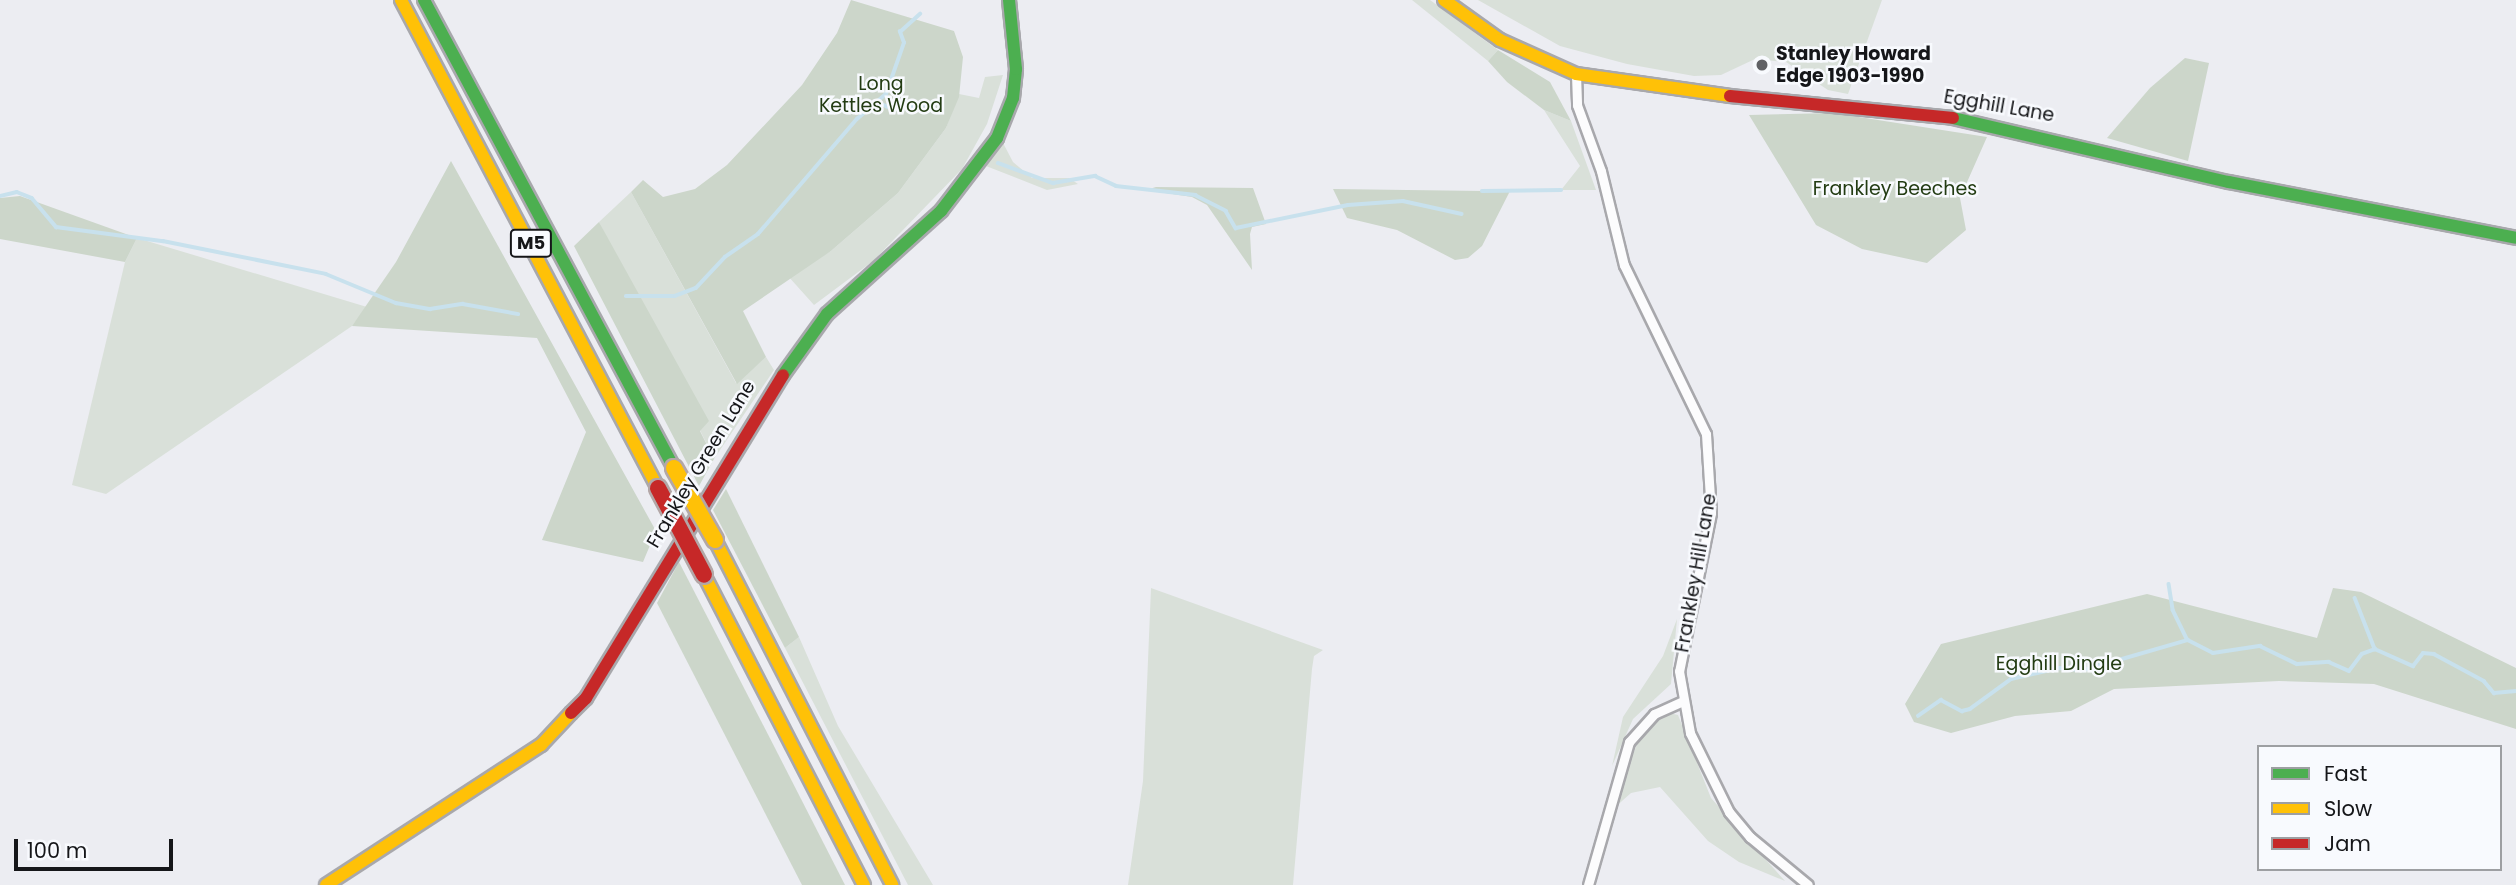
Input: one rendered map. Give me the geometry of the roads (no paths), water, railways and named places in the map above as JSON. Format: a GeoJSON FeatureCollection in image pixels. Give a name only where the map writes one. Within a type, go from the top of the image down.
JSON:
{"type":"FeatureCollection","features":[{"type":"Feature","properties":{"kind":"main road","name":"M5"},"geometry":{"type":"LineString","coordinates":[[401,0],[864,885]]}},
{"type":"Feature","properties":{"kind":"main road","name":"M5"},"geometry":{"type":"LineString","coordinates":[[424,0],[715,540],[892,885]]}},
{"type":"Feature","properties":{"kind":"main road","name":"Frankley Green Lane"},"geometry":{"type":"LineString","coordinates":[[326,885],[541,745],[586,698],[796,353],[827,314],[941,211],[997,138],[1013,97],[1016,69],[1009,0]]}},
{"type":"Feature","properties":{"kind":"main road","name":"Egghill Lane"},"geometry":{"type":"LineString","coordinates":[[1444,0],[1491,35],[1576,74],[1691,93],[1829,102],[1982,122],[2229,183],[2516,238]]}},
{"type":"Feature","properties":{"kind":"street","name":"Frankley Hill Lane"},"geometry":{"type":"LineString","coordinates":[[1576,74],[1577,105],[1601,171],[1624,265],[1706,434],[1711,513],[1682,643],[1683,701],[1702,762],[1729,812],[1750,837],[1808,885]]}},
{"type":"Feature","properties":{"kind":"street"},"geometry":{"type":"LineString","coordinates":[[1588,885],[1629,742],[1654,714],[1683,701]]}},
{"type":"Feature","properties":{"kind":"waterway"},"geometry":{"type":"LineString","coordinates":[[626,296],[675,296],[696,288],[725,257],[758,234],[857,119],[886,94],[904,43],[900,32],[920,14]]}},
{"type":"Feature","properties":{"kind":"waterway"},"geometry":{"type":"LineString","coordinates":[[877,102],[893,109],[937,103]]}},
{"type":"Feature","properties":{"kind":"waterway"},"geometry":{"type":"LineString","coordinates":[[998,163],[1053,183],[1095,176],[1116,186],[1195,195],[1226,211],[1236,228],[1348,205],[1403,201],[1462,214]]}},
{"type":"Feature","properties":{"kind":"waterway"},"geometry":{"type":"LineString","coordinates":[[1482,191],[1561,190]]}},
{"type":"Feature","properties":{"kind":"waterway"},"geometry":{"type":"LineString","coordinates":[[0,196],[17,192],[32,198],[56,227],[163,241],[326,274],[396,303],[430,309],[463,304],[518,314]]}},
{"type":"Feature","properties":{"kind":"waterway"},"geometry":{"type":"LineString","coordinates":[[2169,584],[2173,610],[2187,639]]}},
{"type":"Feature","properties":{"kind":"waterway"},"geometry":{"type":"LineString","coordinates":[[2355,598],[2375,649]]}},
{"type":"Feature","properties":{"kind":"waterway"},"geometry":{"type":"LineString","coordinates":[[1918,716],[1941,700],[1962,711],[1970,709],[2011,679],[2059,668],[2084,670],[2188,640],[2213,653],[2260,646],[2297,664],[2329,662],[2349,671],[2362,654],[2375,649],[2413,666],[2423,653],[2434,654],[2484,681],[2494,693],[2516,691]]}},
{"type":"Feature","properties":{"kind":"place","name":"Stanley Howard Edge 1903-1990"},"geometry":{"type":"Point","coordinates":[1762,65]}},
{"type":"Feature","properties":{"kind":"park label","name":"Long Kettles Wood"},"geometry":{"type":"Point","coordinates":[881,95]}},
{"type":"Feature","properties":{"kind":"park label","name":"Frankley Beeches"},"geometry":{"type":"Point","coordinates":[1895,189]}},
{"type":"Feature","properties":{"kind":"park label","name":"Egghill Dingle"},"geometry":{"type":"Point","coordinates":[2059,664]}}]}
